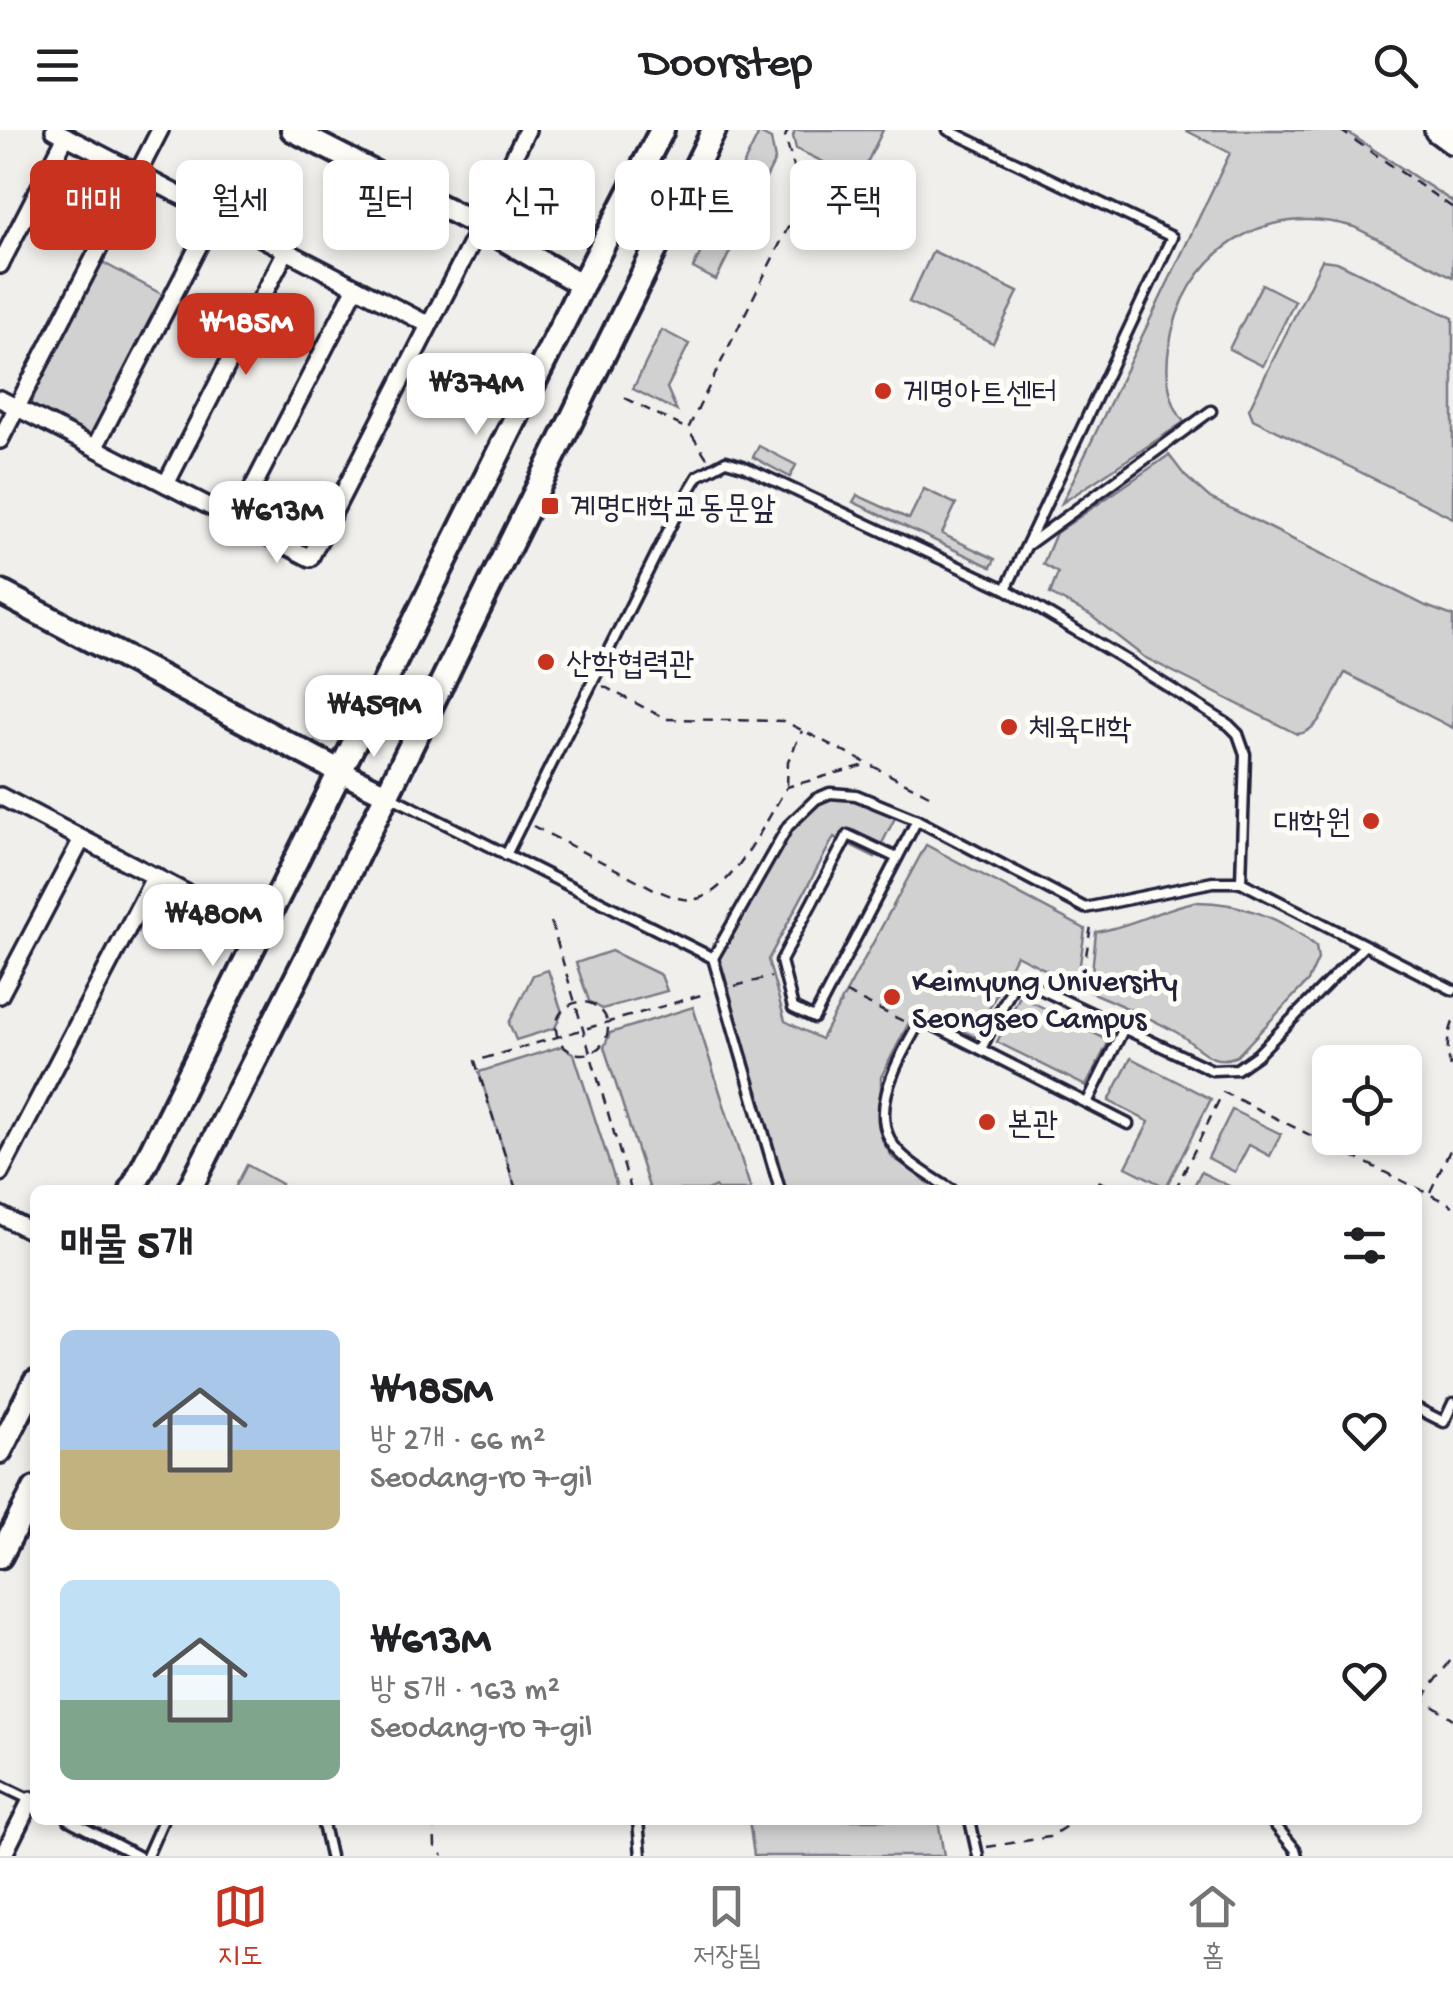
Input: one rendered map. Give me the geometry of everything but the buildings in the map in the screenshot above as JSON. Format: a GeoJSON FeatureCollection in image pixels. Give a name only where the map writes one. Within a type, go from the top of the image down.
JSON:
{"type":"FeatureCollection","features":[{"type":"Feature","properties":{"kind":"main road"},"geometry":{"type":"LineString","coordinates":[[134,1185],[662,130]]}},
{"type":"Feature","properties":{"kind":"main road"},"geometry":{"type":"LineString","coordinates":[[192,1185],[714,130]]}},
{"type":"Feature","properties":{"kind":"main road"},"geometry":{"type":"LineString","coordinates":[[1438,130],[1453,140]]}},
{"type":"Feature","properties":{"kind":"main road"},"geometry":{"type":"LineString","coordinates":[[0,592],[339,771]]}},
{"type":"Feature","properties":{"kind":"main road"},"geometry":{"type":"LineString","coordinates":[[0,1451],[30,1392]]}},
{"type":"Feature","properties":{"kind":"main road"},"geometry":{"type":"LineString","coordinates":[[0,1556],[30,1499]]}},
{"type":"Feature","properties":{"kind":"street"},"geometry":{"type":"LineString","coordinates":[[145,160],[160,130]]}},
{"type":"Feature","properties":{"kind":"street"},"geometry":{"type":"LineString","coordinates":[[292,130],[469,220]]}},
{"type":"Feature","properties":{"kind":"street"},"geometry":{"type":"LineString","coordinates":[[512,160],[527,130]]}},
{"type":"Feature","properties":{"kind":"street"},"geometry":{"type":"LineString","coordinates":[[0,264],[60,133],[111,160]]}},
{"type":"Feature","properties":{"kind":"street"},"geometry":{"type":"LineString","coordinates":[[0,398],[310,558],[469,247]]}},
{"type":"Feature","properties":{"kind":"street"},"geometry":{"type":"LineString","coordinates":[[0,440],[99,250]]}},
{"type":"Feature","properties":{"kind":"street"},"geometry":{"type":"LineString","coordinates":[[95,448],[197,250]]}},
{"type":"Feature","properties":{"kind":"street"},"geometry":{"type":"LineString","coordinates":[[521,250],[582,285]]}},
{"type":"Feature","properties":{"kind":"street"},"geometry":{"type":"LineString","coordinates":[[166,484],[286,251],[429,325]]}},
{"type":"Feature","properties":{"kind":"street"},"geometry":{"type":"LineString","coordinates":[[236,520],[356,287]]}},
{"type":"Feature","properties":{"kind":"street"},"geometry":{"type":"LineString","coordinates":[[339,771],[386,794]]}},
{"type":"Feature","properties":{"kind":"street"},"geometry":{"type":"LineString","coordinates":[[0,817],[4,798],[261,932]]}},
{"type":"Feature","properties":{"kind":"street"},"geometry":{"type":"LineString","coordinates":[[0,995],[82,838]]}},
{"type":"Feature","properties":{"kind":"street"},"geometry":{"type":"LineString","coordinates":[[0,1173],[154,876]]}},
{"type":"Feature","properties":{"kind":"street"},"geometry":{"type":"LineString","coordinates":[[0,1215],[30,1230]]}},
{"type":"Feature","properties":{"kind":"street"},"geometry":{"type":"LineString","coordinates":[[3,1856],[30,1806]]}},
{"type":"Feature","properties":{"kind":"lane"},"geometry":{"type":"LineString","coordinates":[[948,130],[1172,237],[1006,588]]}},
{"type":"Feature","properties":{"kind":"lane"},"geometry":{"type":"LineString","coordinates":[[1025,547],[1211,411]]}},
{"type":"Feature","properties":{"kind":"lane"},"geometry":{"type":"LineString","coordinates":[[506,855],[682,503],[698,476],[726,460],[1006,588],[1229,725],[1238,734],[1245,754],[1241,882]]}},
{"type":"Feature","properties":{"kind":"lane"},"geometry":{"type":"LineString","coordinates":[[712,958],[788,826],[816,798],[830,793],[856,795],[917,820],[1085,908],[1213,882],[1241,882],[1453,990]]}},
{"type":"Feature","properties":{"kind":"lane"},"geometry":{"type":"LineString","coordinates":[[386,794],[712,958],[779,1185]]}},
{"type":"Feature","properties":{"kind":"lane"},"geometry":{"type":"LineString","coordinates":[[897,858],[848,835],[781,961],[793,1008],[814,1018],[917,820]]}},
{"type":"Feature","properties":{"kind":"lane"},"geometry":{"type":"LineString","coordinates":[[981,1049],[1017,978],[1212,1070],[1238,1068],[1257,1054],[1364,946]]}},
{"type":"Feature","properties":{"kind":"lane"},"geometry":{"type":"LineString","coordinates":[[945,1185],[900,1154],[885,1126],[884,1107],[892,1073],[921,1019],[1128,1124]]}},
{"type":"Feature","properties":{"kind":"lane"},"geometry":{"type":"LineString","coordinates":[[1087,1103],[1123,1030]]}},
{"type":"Feature","properties":{"kind":"lane"},"geometry":{"type":"LineString","coordinates":[[1422,1411],[1444,1422],[1453,1403]]}},
{"type":"Feature","properties":{"kind":"lane"},"geometry":{"type":"LineString","coordinates":[[0,1785],[30,1800]]}},
{"type":"Feature","properties":{"kind":"lane"},"geometry":{"type":"LineString","coordinates":[[79,1825],[138,1856]]}},
{"type":"Feature","properties":{"kind":"lane"},"geometry":{"type":"LineString","coordinates":[[147,1856],[161,1825]]}},
{"type":"Feature","properties":{"kind":"lane"},"geometry":{"type":"LineString","coordinates":[[323,1825],[330,1856]]}},
{"type":"Feature","properties":{"kind":"lane"},"geometry":{"type":"LineString","coordinates":[[638,1825],[641,1856]]}},
{"type":"Feature","properties":{"kind":"lane"},"geometry":{"type":"LineString","coordinates":[[971,1825],[977,1852]]}},
{"type":"Feature","properties":{"kind":"lane"},"geometry":{"type":"LineString","coordinates":[[1276,1825],[1296,1852],[1306,1856]]}},
{"type":"Feature","properties":{"kind":"path"},"geometry":{"type":"LineString","coordinates":[[688,430],[808,187],[794,168],[785,137],[788,130]]}},
{"type":"Feature","properties":{"kind":"path"},"geometry":{"type":"LineString","coordinates":[[1340,130],[1453,208]]}},
{"type":"Feature","properties":{"kind":"path"},"geometry":{"type":"LineString","coordinates":[[625,398],[688,430],[713,467]]}},
{"type":"Feature","properties":{"kind":"path"},"geometry":{"type":"LineString","coordinates":[[592,681],[666,718],[784,722],[929,794]]}},
{"type":"Feature","properties":{"kind":"path"},"geometry":{"type":"LineString","coordinates":[[522,820],[671,897],[700,898],[731,878],[787,786],[788,761],[802,730]]}},
{"type":"Feature","properties":{"kind":"path"},"geometry":{"type":"LineString","coordinates":[[787,786],[868,764]]}},
{"type":"Feature","properties":{"kind":"path"},"geometry":{"type":"LineString","coordinates":[[1078,1008],[1094,906]]}},
{"type":"Feature","properties":{"kind":"path"},"geometry":{"type":"LineString","coordinates":[[551,922],[630,1185]]}},
{"type":"Feature","properties":{"kind":"path"},"geometry":{"type":"LineString","coordinates":[[514,1185],[475,1061],[772,977]]}},
{"type":"Feature","properties":{"kind":"path"},"geometry":{"type":"LineString","coordinates":[[846,993],[916,1028]]}},
{"type":"Feature","properties":{"kind":"path"},"geometry":{"type":"LineString","coordinates":[[575,1004],[594,1005],[608,1022],[605,1042],[590,1053],[567,1050],[557,1036],[562,1011],[575,1004]]}},
{"type":"Feature","properties":{"kind":"path"},"geometry":{"type":"LineString","coordinates":[[1453,1022],[1447,1057],[1453,1073]]}},
{"type":"Feature","properties":{"kind":"path"},"geometry":{"type":"LineString","coordinates":[[1177,1185],[1223,1092],[1411,1185]]}},
{"type":"Feature","properties":{"kind":"path"},"geometry":{"type":"LineString","coordinates":[[1429,1194],[1453,1144]]}},
{"type":"Feature","properties":{"kind":"path"},"geometry":{"type":"LineString","coordinates":[[1098,1181],[1106,1185]]}},
{"type":"Feature","properties":{"kind":"path"},"geometry":{"type":"LineString","coordinates":[[1422,1191],[1453,1206]]}},
{"type":"Feature","properties":{"kind":"path"},"geometry":{"type":"LineString","coordinates":[[1453,1658],[1423,1698],[1453,1719]]}},
{"type":"Feature","properties":{"kind":"path"},"geometry":{"type":"LineString","coordinates":[[434,1825],[435,1846],[443,1856]]}},
{"type":"Feature","properties":{"kind":"path"},"geometry":{"type":"LineString","coordinates":[[977,1852],[1049,1837],[1068,1825]]}},
{"type":"Feature","properties":{"kind":"shaded area"},"geometry":{"type":"Polygon","coordinates":[[[795,130],[883,130],[868,160],[819,160],[796,149],[795,130]]]}},
{"type":"Feature","properties":{"kind":"shaded area"},"geometry":{"type":"Polygon","coordinates":[[[1185,130],[1344,130],[1453,202],[1453,277],[1354,227],[1320,221],[1288,221],[1232,242],[1209,261],[1177,315],[1167,367],[1171,396],[1184,422],[1062,503],[1230,153],[1185,130]]]}},
{"type":"Feature","properties":{"kind":"shaded area"},"geometry":{"type":"Polygon","coordinates":[[[759,133],[771,139],[775,160],[770,170],[770,160],[746,160],[759,133]]]}},
{"type":"Feature","properties":{"kind":"shaded area"},"geometry":{"type":"Polygon","coordinates":[[[702,250],[731,250],[716,280],[693,268],[702,250]]]}},
{"type":"Feature","properties":{"kind":"shaded area"},"geometry":{"type":"Polygon","coordinates":[[[933,251],[1018,292],[993,343],[909,302],[933,251]]]}},
{"type":"Feature","properties":{"kind":"shaded area"},"geometry":{"type":"Polygon","coordinates":[[[1322,260],[1337,262],[1453,318],[1453,518],[1253,419],[1249,409],[1322,260]]]}},
{"type":"Feature","properties":{"kind":"shaded area"},"geometry":{"type":"Polygon","coordinates":[[[100,261],[167,297],[93,441],[24,405],[100,261]]]}},
{"type":"Feature","properties":{"kind":"shaded area"},"geometry":{"type":"Polygon","coordinates":[[[1262,284],[1295,301],[1263,366],[1229,349],[1262,284]]]}},
{"type":"Feature","properties":{"kind":"shaded area"},"geometry":{"type":"Polygon","coordinates":[[[662,330],[689,344],[667,388],[677,411],[633,389],[662,330]]]}},
{"type":"Feature","properties":{"kind":"shaded area"},"geometry":{"type":"Polygon","coordinates":[[[759,446],[796,465],[790,477],[753,457],[759,446]]]}},
{"type":"Feature","properties":{"kind":"shaded area"},"geometry":{"type":"Polygon","coordinates":[[[1169,455],[1210,498],[1453,616],[1453,728],[1345,673],[1320,719],[1297,734],[1144,657],[1090,615],[1050,594],[1058,573],[1043,564],[1056,533],[1169,455]]]}},
{"type":"Feature","properties":{"kind":"shaded area"},"geometry":{"type":"Polygon","coordinates":[[[924,489],[956,504],[942,534],[995,559],[991,567],[853,502],[857,495],[909,519],[924,489]]]}},
{"type":"Feature","properties":{"kind":"shaded area"},"geometry":{"type":"Polygon","coordinates":[[[830,793],[856,795],[898,812],[875,857],[834,837],[768,960],[785,1021],[821,1039],[926,845],[1085,929],[1077,985],[1016,955],[975,1037],[916,1009],[881,1077],[881,1132],[893,1158],[939,1185],[779,1185],[713,958],[788,826],[803,810],[830,793]]]}},
{"type":"Feature","properties":{"kind":"shaded area"},"geometry":{"type":"Polygon","coordinates":[[[1194,902],[1259,913],[1316,946],[1318,959],[1308,981],[1237,1056],[1229,1059],[1209,1056],[1176,1032],[1090,992],[1096,932],[1194,902]]]}},
{"type":"Feature","properties":{"kind":"shaded area"},"geometry":{"type":"Polygon","coordinates":[[[611,951],[661,975],[667,991],[602,1009],[589,1001],[576,963],[611,951]]]}},
{"type":"Feature","properties":{"kind":"shaded area"},"geometry":{"type":"Polygon","coordinates":[[[548,970],[562,1012],[555,1028],[516,1040],[509,1023],[533,975],[548,970]]]}},
{"type":"Feature","properties":{"kind":"shaded area"},"geometry":{"type":"Polygon","coordinates":[[[1020,996],[1109,1041],[1086,1086],[997,1042],[1020,996]]]}},
{"type":"Feature","properties":{"kind":"shaded area"},"geometry":{"type":"Polygon","coordinates":[[[693,1007],[749,1185],[648,1185],[604,1047],[610,1033],[693,1007]]]}},
{"type":"Feature","properties":{"kind":"shaded area"},"geometry":{"type":"Polygon","coordinates":[[[562,1046],[574,1054],[616,1185],[514,1185],[479,1072],[562,1046]]]}},
{"type":"Feature","properties":{"kind":"shaded area"},"geometry":{"type":"Polygon","coordinates":[[[1131,1058],[1211,1099],[1167,1185],[1126,1167],[1149,1122],[1109,1101],[1131,1058]]]}},
{"type":"Feature","properties":{"kind":"shaded area"},"geometry":{"type":"Polygon","coordinates":[[[1232,1110],[1281,1134],[1270,1156],[1249,1145],[1235,1172],[1208,1158],[1232,1110]]]}},
{"type":"Feature","properties":{"kind":"shaded area"},"geometry":{"type":"Polygon","coordinates":[[[247,1165],[281,1184],[280,1185],[237,1185],[247,1165]]]}},
{"type":"Feature","properties":{"kind":"shaded area"},"geometry":{"type":"Polygon","coordinates":[[[1201,1172],[1227,1185],[1194,1185],[1201,1172]]]}},
{"type":"Feature","properties":{"kind":"shaded area"},"geometry":{"type":"Polygon","coordinates":[[[750,1825],[939,1825],[944,1856],[754,1856],[750,1825]]]}},
{"type":"Feature","properties":{"kind":"place","name":"게명아트센터"},"geometry":{"type":"Point","coordinates":[883,391]}},
{"type":"Feature","properties":{"kind":"place","name":"계명대학교동문앞"},"geometry":{"type":"Point","coordinates":[550,506]}},
{"type":"Feature","properties":{"kind":"place","name":"산학협력관"},"geometry":{"type":"Point","coordinates":[546,662]}},
{"type":"Feature","properties":{"kind":"place","name":"체육대학"},"geometry":{"type":"Point","coordinates":[1009,727]}},
{"type":"Feature","properties":{"kind":"place","name":"대학원"},"geometry":{"type":"Point","coordinates":[1371,821]}},
{"type":"Feature","properties":{"kind":"place","name":"Keimyung University Seongseo Campus"},"geometry":{"type":"Point","coordinates":[892,997]}},
{"type":"Feature","properties":{"kind":"place","name":"본관"},"geometry":{"type":"Point","coordinates":[987,1122]}}]}
